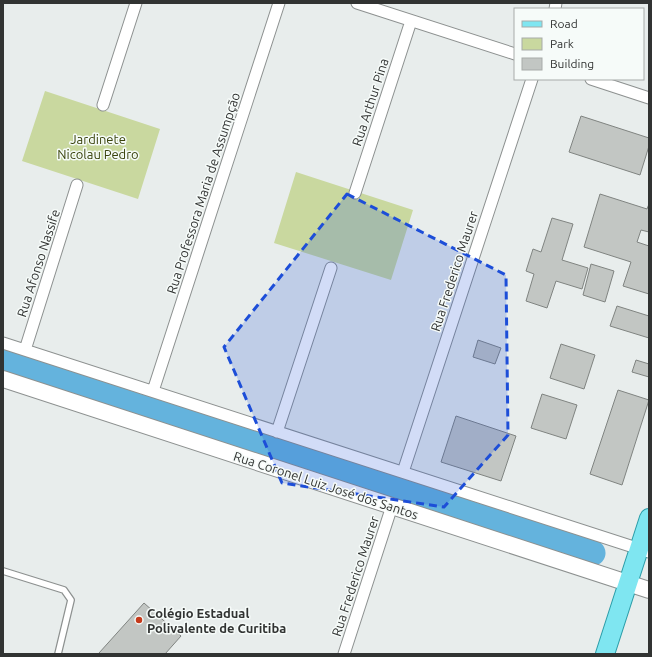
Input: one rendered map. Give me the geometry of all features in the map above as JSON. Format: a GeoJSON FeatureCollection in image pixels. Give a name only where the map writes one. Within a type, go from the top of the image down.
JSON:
{"type":"FeatureCollection","features":[{"type":"Feature","properties":{"kind":"main road","name":"Rua Coronel Luiz José dos Santos"},"geometry":{"type":"LineString","coordinates":[[3,379],[649,590]]}},
{"type":"Feature","properties":{"kind":"main road"},"geometry":{"type":"LineString","coordinates":[[605,654],[628,583],[644,550],[649,518]]}},
{"type":"Feature","properties":{"kind":"street"},"geometry":{"type":"LineString","coordinates":[[103,105],[136,3]]}},
{"type":"Feature","properties":{"kind":"street","name":"Rua Professora Maria de Assumpção"},"geometry":{"type":"LineString","coordinates":[[153,391],[279,3]]}},
{"type":"Feature","properties":{"kind":"street"},"geometry":{"type":"LineString","coordinates":[[357,3],[514,54]]}},
{"type":"Feature","properties":{"kind":"street","name":"Rua Arthur Pina"},"geometry":{"type":"LineString","coordinates":[[355,193],[411,21]]}},
{"type":"Feature","properties":{"kind":"street","name":"Rua Frederico Maurer"},"geometry":{"type":"LineString","coordinates":[[403,472],[532,80]]}},
{"type":"Feature","properties":{"kind":"street"},"geometry":{"type":"LineString","coordinates":[[594,80],[649,98]]}},
{"type":"Feature","properties":{"kind":"street","name":"Rua Afonso Nassife"},"geometry":{"type":"LineString","coordinates":[[25,350],[78,185]]}},
{"type":"Feature","properties":{"kind":"street"},"geometry":{"type":"LineString","coordinates":[[277,432],[331,268]]}},
{"type":"Feature","properties":{"kind":"street"},"geometry":{"type":"LineString","coordinates":[[3,343],[644,550]]}},
{"type":"Feature","properties":{"kind":"street","name":"Rua Frederico Maurer"},"geometry":{"type":"LineString","coordinates":[[344,654],[392,506]]}},
{"type":"Feature","properties":{"kind":"lane"},"geometry":{"type":"LineString","coordinates":[[3,571],[64,590],[71,600],[58,654]]}},
{"type":"Feature","properties":{"kind":"highlighted area"},"geometry":{"type":"Polygon","coordinates":[[[347,194],[506,275],[508,435],[444,507],[282,483],[224,347],[347,194]]]}},
{"type":"Feature","properties":{"kind":"green space","name":"Jardinete Nicolau Pedro"},"geometry":{"type":"Polygon","coordinates":[[[45,91],[160,129],[138,199],[22,161],[45,91]]]}},
{"type":"Feature","properties":{"kind":"green space"},"geometry":{"type":"Polygon","coordinates":[[[296,172],[413,210],[391,280],[274,243],[296,172]]]}},
{"type":"Feature","properties":{"kind":"building"},"geometry":{"type":"Polygon","coordinates":[[[581,116],[649,138],[649,146],[640,175],[569,152],[581,116]]]}},
{"type":"Feature","properties":{"kind":"building"},"geometry":{"type":"Polygon","coordinates":[[[600,194],[647,209],[649,204],[649,232],[641,230],[637,242],[649,246],[649,294],[623,286],[631,262],[584,247],[600,194]]]}},
{"type":"Feature","properties":{"kind":"building"},"geometry":{"type":"Polygon","coordinates":[[[552,218],[573,224],[562,260],[588,268],[582,289],[556,281],[547,308],[526,301],[534,274],[526,271],[533,249],[541,252],[552,218]]]}},
{"type":"Feature","properties":{"kind":"building"},"geometry":{"type":"Polygon","coordinates":[[[591,264],[614,271],[605,302],[583,295],[591,264]]]}},
{"type":"Feature","properties":{"kind":"building"},"geometry":{"type":"Polygon","coordinates":[[[617,306],[649,316],[649,338],[610,326],[617,306]]]}},
{"type":"Feature","properties":{"kind":"building"},"geometry":{"type":"Polygon","coordinates":[[[478,340],[501,348],[495,364],[473,357],[478,340]]]}},
{"type":"Feature","properties":{"kind":"building"},"geometry":{"type":"Polygon","coordinates":[[[561,344],[595,355],[584,389],[550,378],[561,344]]]}},
{"type":"Feature","properties":{"kind":"building"},"geometry":{"type":"Polygon","coordinates":[[[636,360],[649,364],[649,377],[632,372],[636,360]]]}},
{"type":"Feature","properties":{"kind":"building"},"geometry":{"type":"Polygon","coordinates":[[[618,390],[649,400],[622,485],[590,474],[618,390]]]}},
{"type":"Feature","properties":{"kind":"building"},"geometry":{"type":"Polygon","coordinates":[[[542,394],[577,405],[566,439],[531,428],[542,394]]]}},
{"type":"Feature","properties":{"kind":"building"},"geometry":{"type":"Polygon","coordinates":[[[456,416],[516,436],[501,481],[441,462],[456,416]]]}},
{"type":"Feature","properties":{"kind":"building","name":"Colégio Estadual Polivalente de Curitiba"},"geometry":{"type":"Polygon","coordinates":[[[144,603],[181,636],[165,654],[100,654],[99,653],[144,603]]]}},
{"type":"Feature","properties":{"kind":"waterway"},"geometry":{"type":"LineString","coordinates":[[3,360],[593,553]]}},
{"type":"Feature","properties":{"kind":"place","name":"Colégio Estadual Polivalente de Curitiba"},"geometry":{"type":"Point","coordinates":[139,620]}}]}
